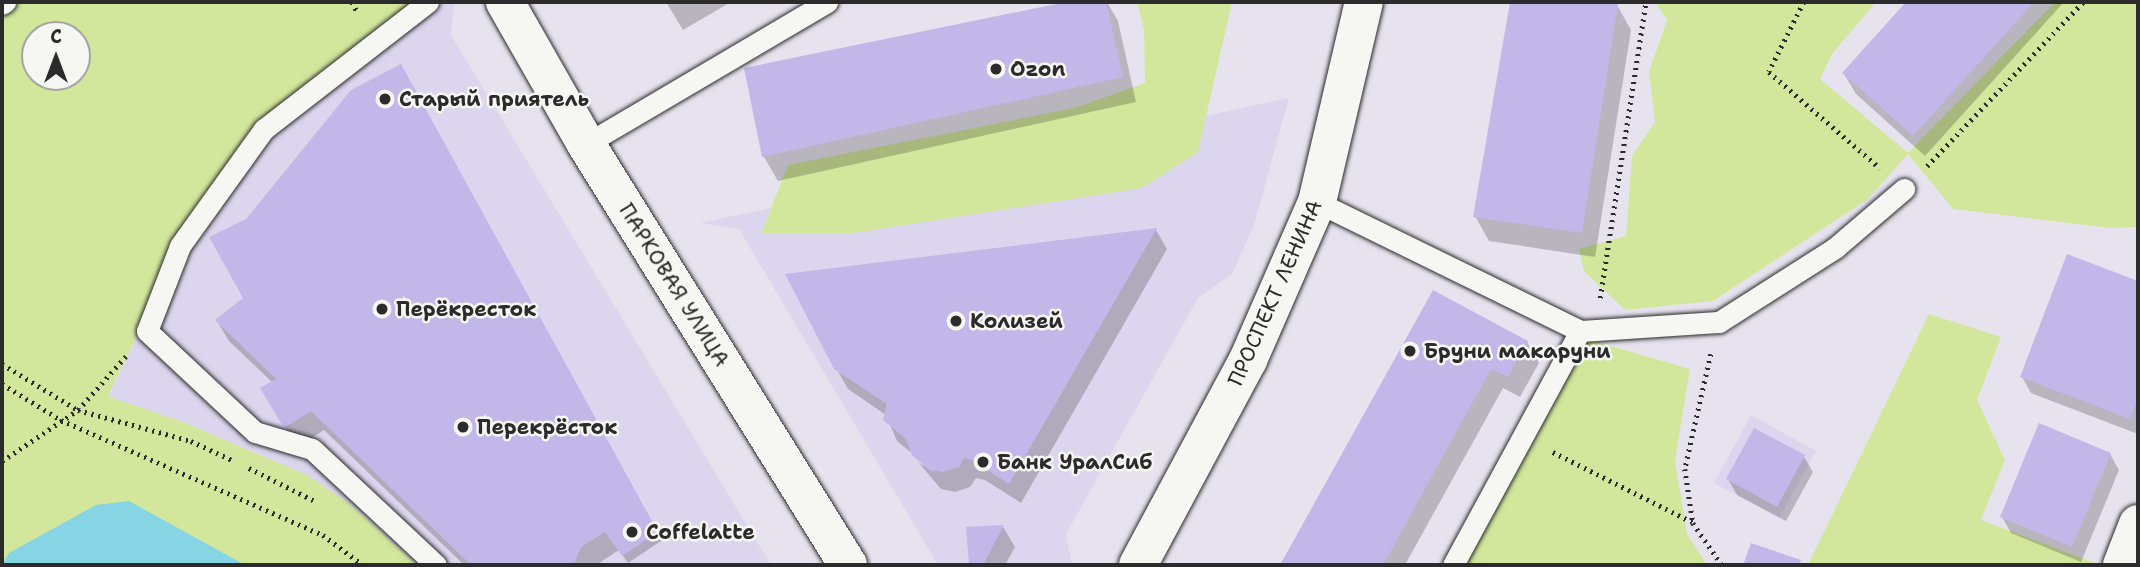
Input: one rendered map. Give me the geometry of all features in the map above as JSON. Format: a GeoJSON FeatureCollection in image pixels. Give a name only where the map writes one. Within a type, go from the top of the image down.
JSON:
{"type":"FeatureCollection","features":[{"type":"Feature","properties":{"kind":"street","name":"ПАРКОВАЯ УЛИЦА"},"geometry":{"type":"LineString","coordinates":[[505,2],[586,144],[848,565]]}},
{"type":"Feature","properties":{"kind":"street","name":"ПРОСПЕКТ ЛЕНИНА"},"geometry":{"type":"LineString","coordinates":[[1138,565],[1248,360],[1317,202],[1364,2]]}},
{"type":"Feature","properties":{"kind":"street"},"geometry":{"type":"LineString","coordinates":[[2122,565],[2138,524]]}},
{"type":"Feature","properties":{"kind":"lane"},"geometry":{"type":"LineString","coordinates":[[428,2],[264,129],[180,246],[147,331],[255,432],[312,449],[436,565]]}},
{"type":"Feature","properties":{"kind":"lane"},"geometry":{"type":"LineString","coordinates":[[586,144],[824,2]]}},
{"type":"Feature","properties":{"kind":"lane"},"geometry":{"type":"LineString","coordinates":[[1317,202],[1588,331],[1718,322],[1835,248],[1904,189]]}},
{"type":"Feature","properties":{"kind":"lane"},"geometry":{"type":"LineString","coordinates":[[1453,565],[1523,437],[1588,331]]}},
{"type":"Feature","properties":{"kind":"path"},"geometry":{"type":"LineString","coordinates":[[1588,331],[1646,2]]}},
{"type":"Feature","properties":{"kind":"path"},"geometry":{"type":"LineString","coordinates":[[1804,2],[1769,72],[1904,189],[2083,2]]}},
{"type":"Feature","properties":{"kind":"path"},"geometry":{"type":"LineString","coordinates":[[1718,322],[1685,469],[1693,523],[1722,565]]}},
{"type":"Feature","properties":{"kind":"path"},"geometry":{"type":"LineString","coordinates":[[2,461],[78,410],[147,331]]}},
{"type":"Feature","properties":{"kind":"path"},"geometry":{"type":"LineString","coordinates":[[2,364],[78,410],[191,440],[318,502]]}},
{"type":"Feature","properties":{"kind":"path"},"geometry":{"type":"LineString","coordinates":[[2,384],[61,421],[323,536],[363,565]]}},
{"type":"Feature","properties":{"kind":"path"},"geometry":{"type":"LineString","coordinates":[[1523,437],[1693,523]]}},
{"type":"Feature","properties":{"kind":"shaded area"},"geometry":{"type":"Polygon","coordinates":[[[428,2],[454,2],[451,35],[771,565],[417,565],[307,475],[183,422],[108,397],[180,246],[264,129],[428,2]]]}},
{"type":"Feature","properties":{"kind":"shaded area"},"geometry":{"type":"Polygon","coordinates":[[[1289,98],[1254,225],[1232,274],[1198,298],[1066,534],[1072,565],[938,565],[739,229],[700,223],[1289,98]]]}},
{"type":"Feature","properties":{"kind":"shaded area"},"geometry":{"type":"Polygon","coordinates":[[[1751,415],[1816,451],[1779,518],[1714,483],[1751,415]]]}},
{"type":"Feature","properties":{"kind":"green space"},"geometry":{"type":"Polygon","coordinates":[[[2,2],[428,2],[264,129],[180,246],[108,396],[183,422],[307,475],[350,504],[417,565],[2,565],[2,2]]]}},
{"type":"Feature","properties":{"kind":"green space"},"geometry":{"type":"Polygon","coordinates":[[[1137,2],[1232,2],[1198,152],[1142,188],[847,234],[761,234],[788,165],[1074,108],[1145,83],[1144,30],[1137,2]]]}},
{"type":"Feature","properties":{"kind":"green space"},"geometry":{"type":"Polygon","coordinates":[[[1655,2],[1876,2],[1832,54],[1820,79],[1908,153],[2055,2],[2138,2],[2138,227],[2110,228],[1953,209],[1908,154],[1868,199],[1713,301],[1625,310],[1584,271],[1579,249],[1626,236],[1632,156],[1655,122],[1649,72],[1667,20],[1655,2]]]}},
{"type":"Feature","properties":{"kind":"green space"},"geometry":{"type":"Polygon","coordinates":[[[1929,314],[2001,337],[1977,400],[2005,460],[1981,520],[2100,565],[1808,565],[1929,314]]]}},
{"type":"Feature","properties":{"kind":"green space"},"geometry":{"type":"Polygon","coordinates":[[[1587,339],[1690,369],[1675,461],[1687,534],[1707,565],[1463,565],[1587,339]]]}},
{"type":"Feature","properties":{"kind":"water"},"geometry":{"type":"Polygon","coordinates":[[[129,501],[245,565],[2,565],[9,553],[96,505],[129,501]]]}},
{"type":"Feature","properties":{"kind":"building"},"geometry":{"type":"Polygon","coordinates":[[[1066,2],[1106,2],[1123,77],[762,157],[744,68],[1066,2]]]}},
{"type":"Feature","properties":{"kind":"building"},"geometry":{"type":"Polygon","coordinates":[[[1510,2],[1618,4],[1582,233],[1473,217],[1510,2]]]}},
{"type":"Feature","properties":{"kind":"building"},"geometry":{"type":"Polygon","coordinates":[[[1906,2],[2034,2],[1913,136],[1842,73],[1906,2]]]}},
{"type":"Feature","properties":{"kind":"building","name":"Перёкресток"},"geometry":{"type":"Polygon","coordinates":[[[401,64],[658,532],[622,556],[605,532],[581,547],[574,565],[471,565],[311,411],[284,428],[260,388],[276,379],[215,320],[243,298],[209,237],[246,219],[351,90],[401,64]]]}},
{"type":"Feature","properties":{"kind":"building","name":"Колизей"},"geometry":{"type":"Polygon","coordinates":[[[1157,228],[1009,484],[972,460],[964,458],[959,467],[942,472],[928,469],[912,455],[906,439],[883,420],[887,404],[834,369],[785,274],[1157,228]]]}},
{"type":"Feature","properties":{"kind":"building"},"geometry":{"type":"Polygon","coordinates":[[[2067,254],[2138,281],[2138,397],[2130,419],[2020,377],[2067,254]]]}},
{"type":"Feature","properties":{"kind":"building"},"geometry":{"type":"Polygon","coordinates":[[[1433,290],[1528,341],[1508,377],[1491,369],[1383,565],[1280,565],[1433,290]]]}},
{"type":"Feature","properties":{"kind":"building"},"geometry":{"type":"Polygon","coordinates":[[[2039,423],[2111,453],[2072,547],[2000,517],[2039,423]]]}},
{"type":"Feature","properties":{"kind":"building"},"geometry":{"type":"Polygon","coordinates":[[[1754,428],[1805,455],[1777,507],[1726,479],[1754,428]]]}},
{"type":"Feature","properties":{"kind":"building"},"geometry":{"type":"Polygon","coordinates":[[[1004,525],[983,565],[969,565],[966,527],[1004,525]]]}},
{"type":"Feature","properties":{"kind":"building"},"geometry":{"type":"Polygon","coordinates":[[[1751,543],[1801,560],[1799,565],[1743,565],[1751,543]]]}},
{"type":"Feature","properties":{"kind":"place","name":"Ozon"},"geometry":{"type":"Point","coordinates":[996,69]}},
{"type":"Feature","properties":{"kind":"place","name":"Старый приятель"},"geometry":{"type":"Point","coordinates":[385,99]}},
{"type":"Feature","properties":{"kind":"place","name":"Перёкресток"},"geometry":{"type":"Point","coordinates":[382,309]}},
{"type":"Feature","properties":{"kind":"place","name":"Колизей"},"geometry":{"type":"Point","coordinates":[956,321]}},
{"type":"Feature","properties":{"kind":"place","name":"Бруни макаруни"},"geometry":{"type":"Point","coordinates":[1410,351]}},
{"type":"Feature","properties":{"kind":"place","name":"Перекрёсток"},"geometry":{"type":"Point","coordinates":[463,427]}},
{"type":"Feature","properties":{"kind":"place","name":"Банк УралСиб"},"geometry":{"type":"Point","coordinates":[983,462]}},
{"type":"Feature","properties":{"kind":"place","name":"Coffelatte"},"geometry":{"type":"Point","coordinates":[632,532]}}]}
